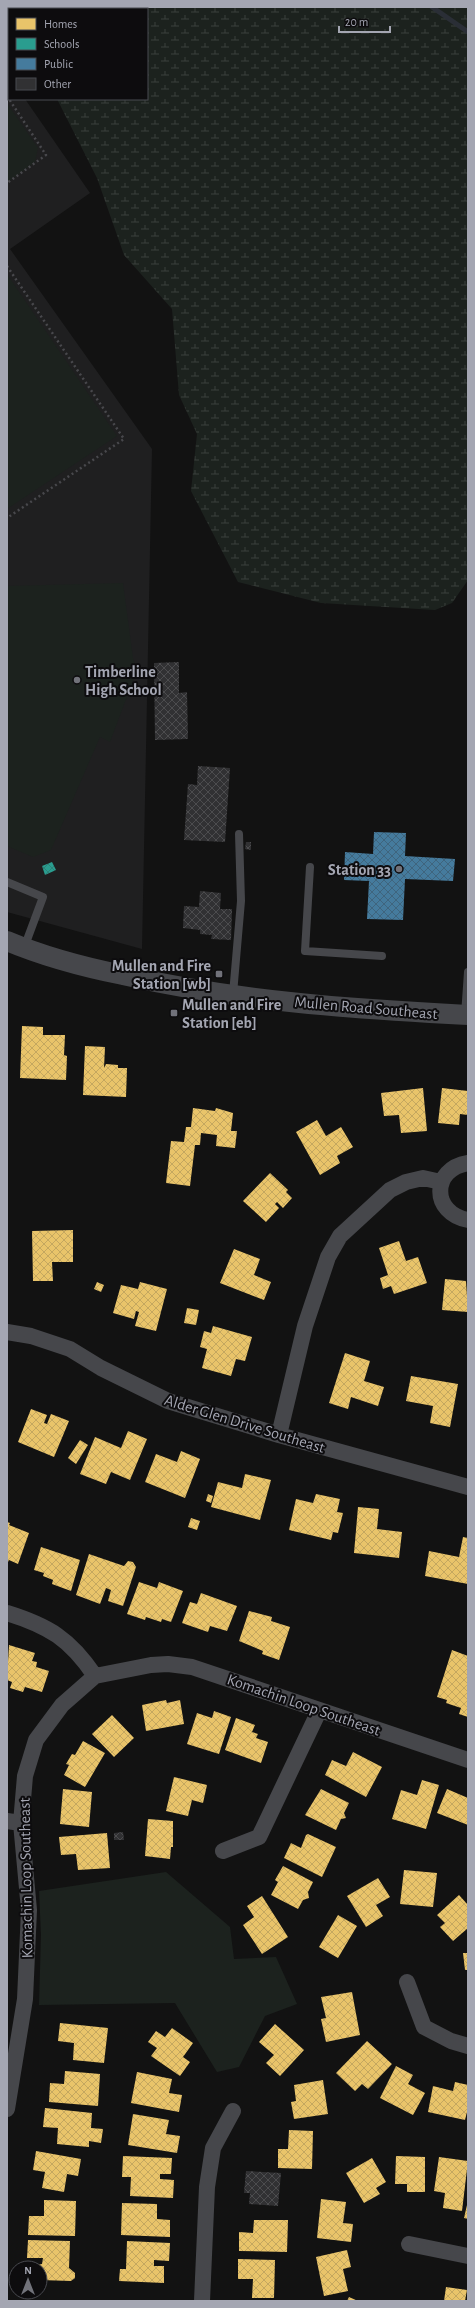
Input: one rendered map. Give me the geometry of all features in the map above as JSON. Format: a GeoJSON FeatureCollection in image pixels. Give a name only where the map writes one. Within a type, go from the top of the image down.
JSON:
{"type":"FeatureCollection","features":[{"type":"Feature","properties":{"kind":"street","name":"Mullen Road Southeast"},"geometry":{"type":"LineString","coordinates":[[15,945],[74,964],[112,973],[160,984],[233,996],[467,1015]]}},
{"type":"Feature","properties":{"kind":"street"},"geometry":{"type":"LineString","coordinates":[[468,1163],[452,1168],[441,1182],[440,1191],[445,1208],[451,1214],[468,1220]]}},
{"type":"Feature","properties":{"kind":"street"},"geometry":{"type":"LineString","coordinates":[[279,1435],[305,1326],[328,1257],[340,1236],[395,1187],[406,1182],[423,1178],[441,1182]]}},
{"type":"Feature","properties":{"kind":"street","name":"Alder Glen Drive Southeast"},"geometry":{"type":"LineString","coordinates":[[7,1332],[31,1336],[70,1349],[101,1368],[168,1401],[279,1435],[468,1487]]}},
{"type":"Feature","properties":{"kind":"street"},"geometry":{"type":"LineString","coordinates":[[7,1613],[35,1622],[66,1640],[83,1659],[95,1676]]}},
{"type":"Feature","properties":{"kind":"street","name":"Komachin Loop Southeast"},"geometry":{"type":"LineString","coordinates":[[7,2109],[25,1999],[28,1952],[28,1910],[14,1822],[25,1776],[36,1740],[62,1705],[95,1676],[151,1665],[168,1664],[192,1667],[468,1760]]}},
{"type":"Feature","properties":{"kind":"street"},"geometry":{"type":"LineString","coordinates":[[223,1851],[259,1837],[319,1711]]}},
{"type":"Feature","properties":{"kind":"street"},"geometry":{"type":"LineString","coordinates":[[407,1982],[424,2027],[450,2041],[468,2046]]}},
{"type":"Feature","properties":{"kind":"street"},"geometry":{"type":"LineString","coordinates":[[202,2301],[207,2187],[213,2148],[233,2111]]}},
{"type":"Feature","properties":{"kind":"street"},"geometry":{"type":"LineString","coordinates":[[409,2244],[468,2256]]}},
{"type":"Feature","properties":{"kind":"lane"},"geometry":{"type":"LineString","coordinates":[[233,996],[241,901],[239,834]]}},
{"type":"Feature","properties":{"kind":"lane"},"geometry":{"type":"LineString","coordinates":[[310,868],[305,951],[382,956]]}},
{"type":"Feature","properties":{"kind":"lane"},"geometry":{"type":"LineString","coordinates":[[7,882],[42,897],[15,945]]}},
{"type":"Feature","properties":{"kind":"lane"},"geometry":{"type":"LineString","coordinates":[[467,1015],[468,972]]}},
{"type":"Feature","properties":{"kind":"path"},"geometry":{"type":"LineString","coordinates":[[7,183],[46,155],[10,100]]}},
{"type":"Feature","properties":{"kind":"path"},"geometry":{"type":"LineString","coordinates":[[7,266],[124,439],[7,518]]}},
{"type":"Feature","properties":{"kind":"shaded area","name":"Timberline High School"},"geometry":{"type":"Polygon","coordinates":[[[7,72],[8,100],[26,100],[90,193],[10,249],[152,449],[142,949],[7,912],[7,72]]]}},
{"type":"Feature","properties":{"kind":"green space"},"geometry":{"type":"Polygon","coordinates":[[[468,7],[468,580],[452,603],[435,610],[321,603],[238,582],[191,491],[197,434],[179,395],[172,309],[124,255],[97,178],[58,100],[148,100],[148,8],[10,8],[468,7]]]}},
{"type":"Feature","properties":{"kind":"green space"},"geometry":{"type":"Polygon","coordinates":[[[7,103],[38,148],[35,162],[7,183],[7,103]]]}},
{"type":"Feature","properties":{"kind":"green space"},"geometry":{"type":"Polygon","coordinates":[[[7,274],[117,436],[7,509],[7,274]]]}},
{"type":"Feature","properties":{"kind":"green space"},"geometry":{"type":"Polygon","coordinates":[[[123,583],[133,658],[136,668],[134,678],[110,742],[100,737],[51,850],[33,857],[7,846],[7,586],[123,583]]]}},
{"type":"Feature","properties":{"kind":"green space"},"geometry":{"type":"Polygon","coordinates":[[[166,1872],[230,1927],[234,1959],[276,1957],[297,2004],[265,2016],[239,2067],[217,2072],[175,2003],[39,2005],[41,1935],[39,1891],[166,1872]]]}},
{"type":"Feature","properties":{"kind":"building: Homes"},"geometry":{"type":"Polygon","coordinates":[[[22,1026],[43,1027],[43,1035],[65,1035],[64,1055],[67,1056],[66,1080],[20,1078],[22,1026]]]}},
{"type":"Feature","properties":{"kind":"building: Homes"},"geometry":{"type":"Polygon","coordinates":[[[85,1046],[105,1047],[104,1068],[106,1064],[118,1065],[118,1068],[127,1068],[126,1097],[83,1095],[85,1046]]]}},
{"type":"Feature","properties":{"kind":"building: Homes"},"geometry":{"type":"Polygon","coordinates":[[[423,1088],[427,1131],[401,1133],[399,1115],[384,1116],[381,1093],[423,1088]]]}},
{"type":"Feature","properties":{"kind":"building: Homes"},"geometry":{"type":"Polygon","coordinates":[[[442,1088],[468,1091],[468,1115],[460,1114],[459,1125],[438,1123],[442,1088]]]}},
{"type":"Feature","properties":{"kind":"building: Homes"},"geometry":{"type":"Polygon","coordinates":[[[193,1108],[215,1111],[216,1108],[233,1113],[231,1131],[237,1131],[235,1148],[216,1146],[217,1135],[201,1133],[200,1145],[195,1145],[190,1186],[166,1183],[171,1141],[184,1142],[186,1127],[191,1127],[193,1108]]]}},
{"type":"Feature","properties":{"kind":"building: Homes"},"geometry":{"type":"Polygon","coordinates":[[[317,1120],[326,1136],[341,1127],[353,1147],[337,1156],[340,1163],[320,1175],[296,1132],[317,1120]]]}},
{"type":"Feature","properties":{"kind":"building: Homes"},"geometry":{"type":"Polygon","coordinates":[[[270,1173],[288,1190],[286,1192],[292,1198],[283,1208],[277,1202],[275,1204],[279,1208],[266,1222],[243,1201],[270,1173]]]}},
{"type":"Feature","properties":{"kind":"building: Homes"},"geometry":{"type":"Polygon","coordinates":[[[73,1230],[73,1262],[52,1262],[53,1281],[33,1281],[32,1231],[73,1230]]]}},
{"type":"Feature","properties":{"kind":"building: Homes"},"geometry":{"type":"Polygon","coordinates":[[[399,1241],[406,1261],[418,1257],[427,1283],[394,1294],[391,1286],[383,1289],[380,1278],[388,1275],[379,1248],[399,1241]]]}},
{"type":"Feature","properties":{"kind":"building: Homes"},"geometry":{"type":"Polygon","coordinates":[[[234,1249],[260,1259],[254,1275],[271,1282],[264,1300],[220,1283],[234,1249]]]}},
{"type":"Feature","properties":{"kind":"building: Homes"},"geometry":{"type":"Polygon","coordinates":[[[445,1279],[466,1281],[468,1312],[442,1310],[445,1279]]]}},
{"type":"Feature","properties":{"kind":"building: Homes"},"geometry":{"type":"Polygon","coordinates":[[[97,1282],[104,1285],[101,1292],[94,1289],[97,1282]]]}},
{"type":"Feature","properties":{"kind":"building: Homes"},"geometry":{"type":"Polygon","coordinates":[[[140,1282],[167,1289],[156,1331],[135,1326],[139,1312],[136,1311],[134,1319],[113,1313],[121,1285],[138,1289],[140,1282]]]}},
{"type":"Feature","properties":{"kind":"building: Homes"},"geometry":{"type":"Polygon","coordinates":[[[187,1308],[199,1310],[196,1325],[184,1323],[187,1308]]]}},
{"type":"Feature","properties":{"kind":"building: Homes"},"geometry":{"type":"Polygon","coordinates":[[[213,1326],[252,1337],[245,1361],[236,1359],[231,1376],[202,1368],[207,1349],[200,1347],[204,1331],[211,1333],[213,1326]]]}},
{"type":"Feature","properties":{"kind":"building: Homes"},"geometry":{"type":"Polygon","coordinates":[[[345,1353],[370,1361],[364,1381],[384,1387],[378,1406],[351,1397],[348,1409],[329,1403],[345,1353]]]}},
{"type":"Feature","properties":{"kind":"building: Homes"},"geometry":{"type":"Polygon","coordinates":[[[411,1376],[458,1384],[450,1427],[430,1423],[433,1406],[406,1401],[411,1376]]]}},
{"type":"Feature","properties":{"kind":"building: Homes"},"geometry":{"type":"Polygon","coordinates":[[[31,1409],[47,1415],[44,1423],[47,1424],[51,1414],[69,1421],[54,1457],[18,1442],[31,1409]]]}},
{"type":"Feature","properties":{"kind":"building: Homes"},"geometry":{"type":"Polygon","coordinates":[[[128,1431],[147,1439],[130,1480],[111,1472],[106,1484],[80,1474],[95,1437],[121,1448],[128,1431]]]}},
{"type":"Feature","properties":{"kind":"building: Homes"},"geometry":{"type":"Polygon","coordinates":[[[80,1440],[88,1445],[76,1464],[68,1458],[80,1440]]]}},
{"type":"Feature","properties":{"kind":"building: Homes"},"geometry":{"type":"Polygon","coordinates":[[[181,1451],[200,1459],[185,1498],[145,1482],[156,1454],[177,1462],[181,1451]]]}},
{"type":"Feature","properties":{"kind":"building: Homes"},"geometry":{"type":"Polygon","coordinates":[[[245,1474],[271,1480],[260,1520],[211,1507],[218,1482],[242,1488],[245,1474]]]}},
{"type":"Feature","properties":{"kind":"building: Homes"},"geometry":{"type":"Polygon","coordinates":[[[208,1494],[213,1496],[211,1503],[206,1501],[208,1494]]]}},
{"type":"Feature","properties":{"kind":"building: Homes"},"geometry":{"type":"Polygon","coordinates":[[[316,1494],[340,1499],[337,1512],[343,1513],[338,1533],[333,1532],[331,1540],[289,1530],[296,1499],[313,1503],[316,1494]]]}},
{"type":"Feature","properties":{"kind":"building: Homes"},"geometry":{"type":"Polygon","coordinates":[[[358,1507],[379,1509],[377,1529],[402,1532],[399,1558],[354,1553],[358,1507]]]}},
{"type":"Feature","properties":{"kind":"building: Homes"},"geometry":{"type":"Polygon","coordinates":[[[191,1518],[200,1521],[197,1530],[188,1527],[191,1518]]]}},
{"type":"Feature","properties":{"kind":"building: Homes"},"geometry":{"type":"Polygon","coordinates":[[[7,1522],[10,1523],[9,1525],[29,1533],[18,1564],[9,1560],[7,1564],[7,1522]]]}},
{"type":"Feature","properties":{"kind":"building: Homes"},"geometry":{"type":"Polygon","coordinates":[[[463,1537],[468,1538],[468,1584],[425,1576],[429,1551],[459,1557],[463,1537]]]}},
{"type":"Feature","properties":{"kind":"building: Homes"},"geometry":{"type":"Polygon","coordinates":[[[41,1547],[80,1560],[71,1591],[52,1584],[53,1580],[43,1576],[44,1573],[34,1570],[41,1547]]]}},
{"type":"Feature","properties":{"kind":"building: Homes"},"geometry":{"type":"Polygon","coordinates":[[[89,1554],[124,1566],[128,1561],[133,1562],[136,1567],[123,1606],[108,1601],[111,1590],[106,1588],[100,1604],[76,1595],[89,1554]]]}},
{"type":"Feature","properties":{"kind":"building: Homes"},"geometry":{"type":"Polygon","coordinates":[[[139,1582],[157,1588],[159,1582],[183,1591],[171,1622],[162,1619],[161,1622],[146,1617],[145,1620],[127,1614],[139,1582]]]}},
{"type":"Feature","properties":{"kind":"building: Homes"},"geometry":{"type":"Polygon","coordinates":[[[201,1593],[237,1606],[227,1631],[210,1626],[208,1632],[182,1623],[190,1602],[197,1604],[201,1593]]]}},
{"type":"Feature","properties":{"kind":"building: Homes"},"geometry":{"type":"Polygon","coordinates":[[[249,1611],[272,1617],[271,1621],[290,1627],[279,1660],[262,1654],[263,1651],[239,1641],[249,1611]]]}},
{"type":"Feature","properties":{"kind":"building: Homes"},"geometry":{"type":"Polygon","coordinates":[[[9,1645],[35,1653],[32,1661],[37,1662],[36,1667],[49,1671],[42,1692],[25,1687],[23,1692],[10,1688],[12,1682],[7,1680],[9,1645]]]}},
{"type":"Feature","properties":{"kind":"building: Homes"},"geometry":{"type":"Polygon","coordinates":[[[452,1650],[468,1656],[468,1717],[459,1714],[461,1708],[446,1703],[447,1700],[437,1697],[452,1650]]]}},
{"type":"Feature","properties":{"kind":"building: Homes"},"geometry":{"type":"Polygon","coordinates":[[[166,1700],[167,1703],[180,1700],[184,1724],[146,1731],[142,1705],[166,1700]]]}},
{"type":"Feature","properties":{"kind":"building: Homes"},"geometry":{"type":"Polygon","coordinates":[[[214,1711],[231,1717],[219,1754],[187,1744],[197,1713],[212,1718],[214,1711]]]}},
{"type":"Feature","properties":{"kind":"building: Homes"},"geometry":{"type":"Polygon","coordinates":[[[112,1715],[134,1738],[114,1757],[92,1734],[112,1715]]]}},
{"type":"Feature","properties":{"kind":"building: Homes"},"geometry":{"type":"Polygon","coordinates":[[[236,1718],[255,1725],[252,1732],[258,1734],[256,1738],[268,1742],[261,1763],[225,1750],[236,1718]]]}},
{"type":"Feature","properties":{"kind":"building: Homes"},"geometry":{"type":"Polygon","coordinates":[[[83,1741],[105,1753],[85,1787],[64,1775],[69,1765],[66,1764],[72,1754],[75,1755],[83,1741]]]}},
{"type":"Feature","properties":{"kind":"building: Homes"},"geometry":{"type":"Polygon","coordinates":[[[353,1752],[382,1767],[366,1797],[325,1775],[332,1760],[346,1766],[353,1752]]]}},
{"type":"Feature","properties":{"kind":"building: Homes"},"geometry":{"type":"Polygon","coordinates":[[[174,1777],[207,1785],[203,1803],[192,1800],[188,1816],[166,1811],[174,1777]]]}},
{"type":"Feature","properties":{"kind":"building: Homes"},"geometry":{"type":"Polygon","coordinates":[[[422,1780],[439,1785],[426,1829],[392,1819],[401,1790],[417,1795],[422,1780]]]}},
{"type":"Feature","properties":{"kind":"building: Homes"},"geometry":{"type":"Polygon","coordinates":[[[63,1789],[92,1792],[89,1827],[60,1824],[63,1789]]]}},
{"type":"Feature","properties":{"kind":"building: Homes"},"geometry":{"type":"Polygon","coordinates":[[[321,1789],[349,1803],[344,1813],[346,1818],[341,1819],[336,1830],[305,1815],[321,1789]]]}},
{"type":"Feature","properties":{"kind":"building: Homes"},"geometry":{"type":"Polygon","coordinates":[[[447,1789],[468,1798],[468,1825],[437,1813],[447,1789]]]}},
{"type":"Feature","properties":{"kind":"building: Homes"},"geometry":{"type":"Polygon","coordinates":[[[148,1819],[173,1821],[173,1847],[171,1847],[170,1859],[145,1856],[148,1819]]]}},
{"type":"Feature","properties":{"kind":"building: Homes"},"geometry":{"type":"Polygon","coordinates":[[[107,1833],[110,1868],[78,1870],[76,1854],[61,1855],[59,1837],[107,1833]]]}},
{"type":"Feature","properties":{"kind":"building: Homes"},"geometry":{"type":"Polygon","coordinates":[[[308,1834],[336,1847],[322,1877],[284,1858],[291,1843],[301,1848],[306,1835],[308,1834]]]}},
{"type":"Feature","properties":{"kind":"building: Homes"},"geometry":{"type":"Polygon","coordinates":[[[283,1866],[313,1882],[308,1892],[309,1898],[303,1900],[298,1909],[271,1895],[278,1882],[275,1880],[283,1866]]]}},
{"type":"Feature","properties":{"kind":"building: Homes"},"geometry":{"type":"Polygon","coordinates":[[[404,1870],[437,1873],[433,1907],[400,1904],[404,1870]]]}},
{"type":"Feature","properties":{"kind":"building: Homes"},"geometry":{"type":"Polygon","coordinates":[[[378,1878],[390,1897],[376,1905],[383,1916],[366,1927],[347,1896],[378,1878]]]}},
{"type":"Feature","properties":{"kind":"building: Homes"},"geometry":{"type":"Polygon","coordinates":[[[459,1895],[468,1905],[468,1928],[453,1941],[440,1927],[445,1923],[437,1915],[459,1895]]]}},
{"type":"Feature","properties":{"kind":"building: Homes"},"geometry":{"type":"Polygon","coordinates":[[[262,1896],[288,1937],[262,1954],[243,1925],[254,1917],[247,1906],[262,1896]]]}},
{"type":"Feature","properties":{"kind":"building: Homes"},"geometry":{"type":"Polygon","coordinates":[[[338,1915],[357,1926],[338,1958],[319,1947],[338,1915]]]}},
{"type":"Feature","properties":{"kind":"building: Homes"},"geometry":{"type":"Polygon","coordinates":[[[463,1953],[468,1953],[468,1970],[465,1970],[463,1953]]]}},
{"type":"Feature","properties":{"kind":"building: Homes"},"geometry":{"type":"Polygon","coordinates":[[[352,1992],[360,2035],[326,2042],[321,2019],[326,2018],[321,1997],[352,1992]]]}},
{"type":"Feature","properties":{"kind":"building: Homes"},"geometry":{"type":"Polygon","coordinates":[[[60,2023],[108,2028],[104,2063],[73,2060],[74,2043],[58,2041],[60,2023]]]}},
{"type":"Feature","properties":{"kind":"building: Homes"},"geometry":{"type":"Polygon","coordinates":[[[275,2024],[304,2050],[280,2076],[266,2063],[274,2055],[259,2042],[275,2024]]]}},
{"type":"Feature","properties":{"kind":"building: Homes"},"geometry":{"type":"Polygon","coordinates":[[[172,2028],[193,2043],[183,2057],[190,2062],[180,2076],[151,2056],[157,2048],[148,2042],[156,2031],[165,2037],[172,2028]]]}},
{"type":"Feature","properties":{"kind":"building: Homes"},"geometry":{"type":"Polygon","coordinates":[[[367,2041],[392,2064],[368,2089],[362,2084],[355,2091],[336,2073],[367,2041]]]}},
{"type":"Feature","properties":{"kind":"building: Homes"},"geometry":{"type":"Polygon","coordinates":[[[396,2066],[413,2075],[408,2084],[425,2093],[413,2115],[380,2098],[396,2066]]]}},
{"type":"Feature","properties":{"kind":"building: Homes"},"geometry":{"type":"Polygon","coordinates":[[[65,2071],[100,2074],[98,2106],[49,2102],[50,2083],[64,2084],[65,2071]]]}},
{"type":"Feature","properties":{"kind":"building: Homes"},"geometry":{"type":"Polygon","coordinates":[[[137,2072],[172,2079],[169,2093],[182,2095],[179,2112],[131,2103],[137,2072]]]}},
{"type":"Feature","properties":{"kind":"building: Homes"},"geometry":{"type":"Polygon","coordinates":[[[323,2080],[328,2114],[294,2119],[291,2102],[296,2101],[294,2085],[323,2080]]]}},
{"type":"Feature","properties":{"kind":"building: Homes"},"geometry":{"type":"Polygon","coordinates":[[[455,2082],[468,2085],[468,2108],[465,2120],[428,2112],[433,2086],[453,2091],[455,2082]]]}},
{"type":"Feature","properties":{"kind":"building: Homes"},"geometry":{"type":"Polygon","coordinates":[[[45,2108],[92,2113],[91,2128],[103,2129],[101,2143],[89,2141],[89,2147],[57,2144],[58,2128],[43,2127],[45,2108]]]}},
{"type":"Feature","properties":{"kind":"building: Homes"},"geometry":{"type":"Polygon","coordinates":[[[133,2114],[169,2120],[166,2134],[180,2136],[177,2153],[128,2145],[133,2114]]]}},
{"type":"Feature","properties":{"kind":"building: Homes"},"geometry":{"type":"Polygon","coordinates":[[[289,2130],[313,2131],[312,2169],[278,2168],[278,2149],[288,2149],[289,2130]]]}},
{"type":"Feature","properties":{"kind":"building: Homes"},"geometry":{"type":"Polygon","coordinates":[[[36,2151],[81,2159],[78,2176],[67,2174],[64,2192],[42,2188],[45,2172],[33,2170],[36,2151]]]}},
{"type":"Feature","properties":{"kind":"building: Homes"},"geometry":{"type":"Polygon","coordinates":[[[123,2156],[172,2158],[171,2174],[160,2174],[160,2179],[174,2180],[173,2198],[130,2196],[131,2177],[122,2177],[123,2156]]]}},
{"type":"Feature","properties":{"kind":"building: Homes"},"geometry":{"type":"Polygon","coordinates":[[[396,2156],[425,2157],[425,2192],[407,2192],[407,2184],[395,2184],[396,2156]]]}},
{"type":"Feature","properties":{"kind":"building: Homes"},"geometry":{"type":"Polygon","coordinates":[[[439,2157],[468,2161],[462,2211],[443,2208],[445,2193],[434,2191],[439,2157]]]}},
{"type":"Feature","properties":{"kind":"building: Homes"},"geometry":{"type":"Polygon","coordinates":[[[372,2158],[386,2182],[376,2188],[380,2194],[364,2203],[346,2173],[372,2158]]]}},
{"type":"Feature","properties":{"kind":"building: Homes"},"geometry":{"type":"Polygon","coordinates":[[[321,2199],[346,2202],[343,2223],[353,2224],[351,2242],[317,2238],[321,2199]]]}},
{"type":"Feature","properties":{"kind":"building: Homes"},"geometry":{"type":"Polygon","coordinates":[[[44,2200],[76,2201],[75,2236],[28,2235],[29,2216],[44,2216],[44,2200]]]}},
{"type":"Feature","properties":{"kind":"building: Homes"},"geometry":{"type":"Polygon","coordinates":[[[122,2203],[157,2204],[157,2219],[170,2220],[170,2237],[121,2235],[122,2203]]]}},
{"type":"Feature","properties":{"kind":"building: Homes"},"geometry":{"type":"Polygon","coordinates":[[[468,2205],[468,2219],[464,2218],[468,2205]]]}},
{"type":"Feature","properties":{"kind":"building: Homes"},"geometry":{"type":"Polygon","coordinates":[[[254,2220],[288,2220],[287,2252],[239,2251],[239,2232],[253,2233],[254,2220]]]}},
{"type":"Feature","properties":{"kind":"building: Homes"},"geometry":{"type":"Polygon","coordinates":[[[28,2240],[70,2241],[69,2268],[75,2273],[75,2278],[71,2281],[48,2280],[48,2260],[43,2260],[43,2258],[27,2258],[28,2240]]]}},
{"type":"Feature","properties":{"kind":"building: Homes"},"geometry":{"type":"Polygon","coordinates":[[[127,2241],[170,2243],[169,2261],[154,2260],[154,2266],[164,2266],[164,2283],[119,2281],[120,2269],[126,2269],[127,2241]]]}},
{"type":"Feature","properties":{"kind":"building: Homes"},"geometry":{"type":"Polygon","coordinates":[[[347,2250],[351,2267],[343,2269],[348,2291],[324,2296],[316,2257],[347,2250]]]}},
{"type":"Feature","properties":{"kind":"building: Homes"},"geometry":{"type":"Polygon","coordinates":[[[238,2259],[275,2260],[274,2298],[252,2298],[253,2279],[238,2279],[238,2259]]]}},
{"type":"Feature","properties":{"kind":"building: Homes"},"geometry":{"type":"Polygon","coordinates":[[[446,2287],[467,2290],[465,2301],[444,2301],[446,2287]]]}},
{"type":"Feature","properties":{"kind":"building: Homes"},"geometry":{"type":"Polygon","coordinates":[[[349,2297],[358,2301],[347,2301],[349,2297]]]}},
{"type":"Feature","properties":{"kind":"building: Schools"},"geometry":{"type":"Polygon","coordinates":[[[52,862],[56,870],[45,875],[42,866],[52,862]]]}},
{"type":"Feature","properties":{"kind":"building: Public","name":"Station 33"},"geometry":{"type":"Polygon","coordinates":[[[374,832],[406,833],[405,856],[455,859],[453,881],[405,879],[403,920],[367,919],[369,881],[344,880],[345,852],[373,854],[374,832]]]}},
{"type":"Feature","properties":{"kind":"building: Other"},"geometry":{"type":"Polygon","coordinates":[[[179,662],[179,693],[187,692],[188,739],[155,740],[154,663],[179,662]]]}},
{"type":"Feature","properties":{"kind":"building: Other"},"geometry":{"type":"Polygon","coordinates":[[[198,766],[230,768],[225,842],[184,840],[188,784],[197,785],[198,766]]]}},
{"type":"Feature","properties":{"kind":"building: Other"},"geometry":{"type":"Polygon","coordinates":[[[246,842],[251,842],[251,850],[245,849],[246,842]]]}},
{"type":"Feature","properties":{"kind":"building: Other"},"geometry":{"type":"Polygon","coordinates":[[[200,891],[221,893],[220,909],[232,909],[231,940],[211,939],[212,935],[200,934],[200,930],[183,928],[184,906],[199,907],[200,891]]]}},
{"type":"Feature","properties":{"kind":"building: Other"},"geometry":{"type":"Polygon","coordinates":[[[123,1832],[124,1840],[114,1840],[114,1833],[123,1832]]]}},
{"type":"Feature","properties":{"kind":"building: Other"},"geometry":{"type":"Polygon","coordinates":[[[246,2171],[281,2173],[278,2206],[249,2204],[250,2193],[244,2193],[246,2171]]]}},
{"type":"Feature","properties":{"kind":"waterway"},"geometry":{"type":"LineString","coordinates":[[432,7],[468,32]]}},
{"type":"Feature","properties":{"kind":"place","name":"Timberline High School"},"geometry":{"type":"Point","coordinates":[77,680]}},
{"type":"Feature","properties":{"kind":"place","name":"Station 33"},"geometry":{"type":"Point","coordinates":[399,869]}},
{"type":"Feature","properties":{"kind":"place","name":"Mullen and Fire Station [wb]"},"geometry":{"type":"Point","coordinates":[219,974]}},
{"type":"Feature","properties":{"kind":"place","name":"Mullen and Fire Station [eb]"},"geometry":{"type":"Point","coordinates":[174,1013]}}]}
